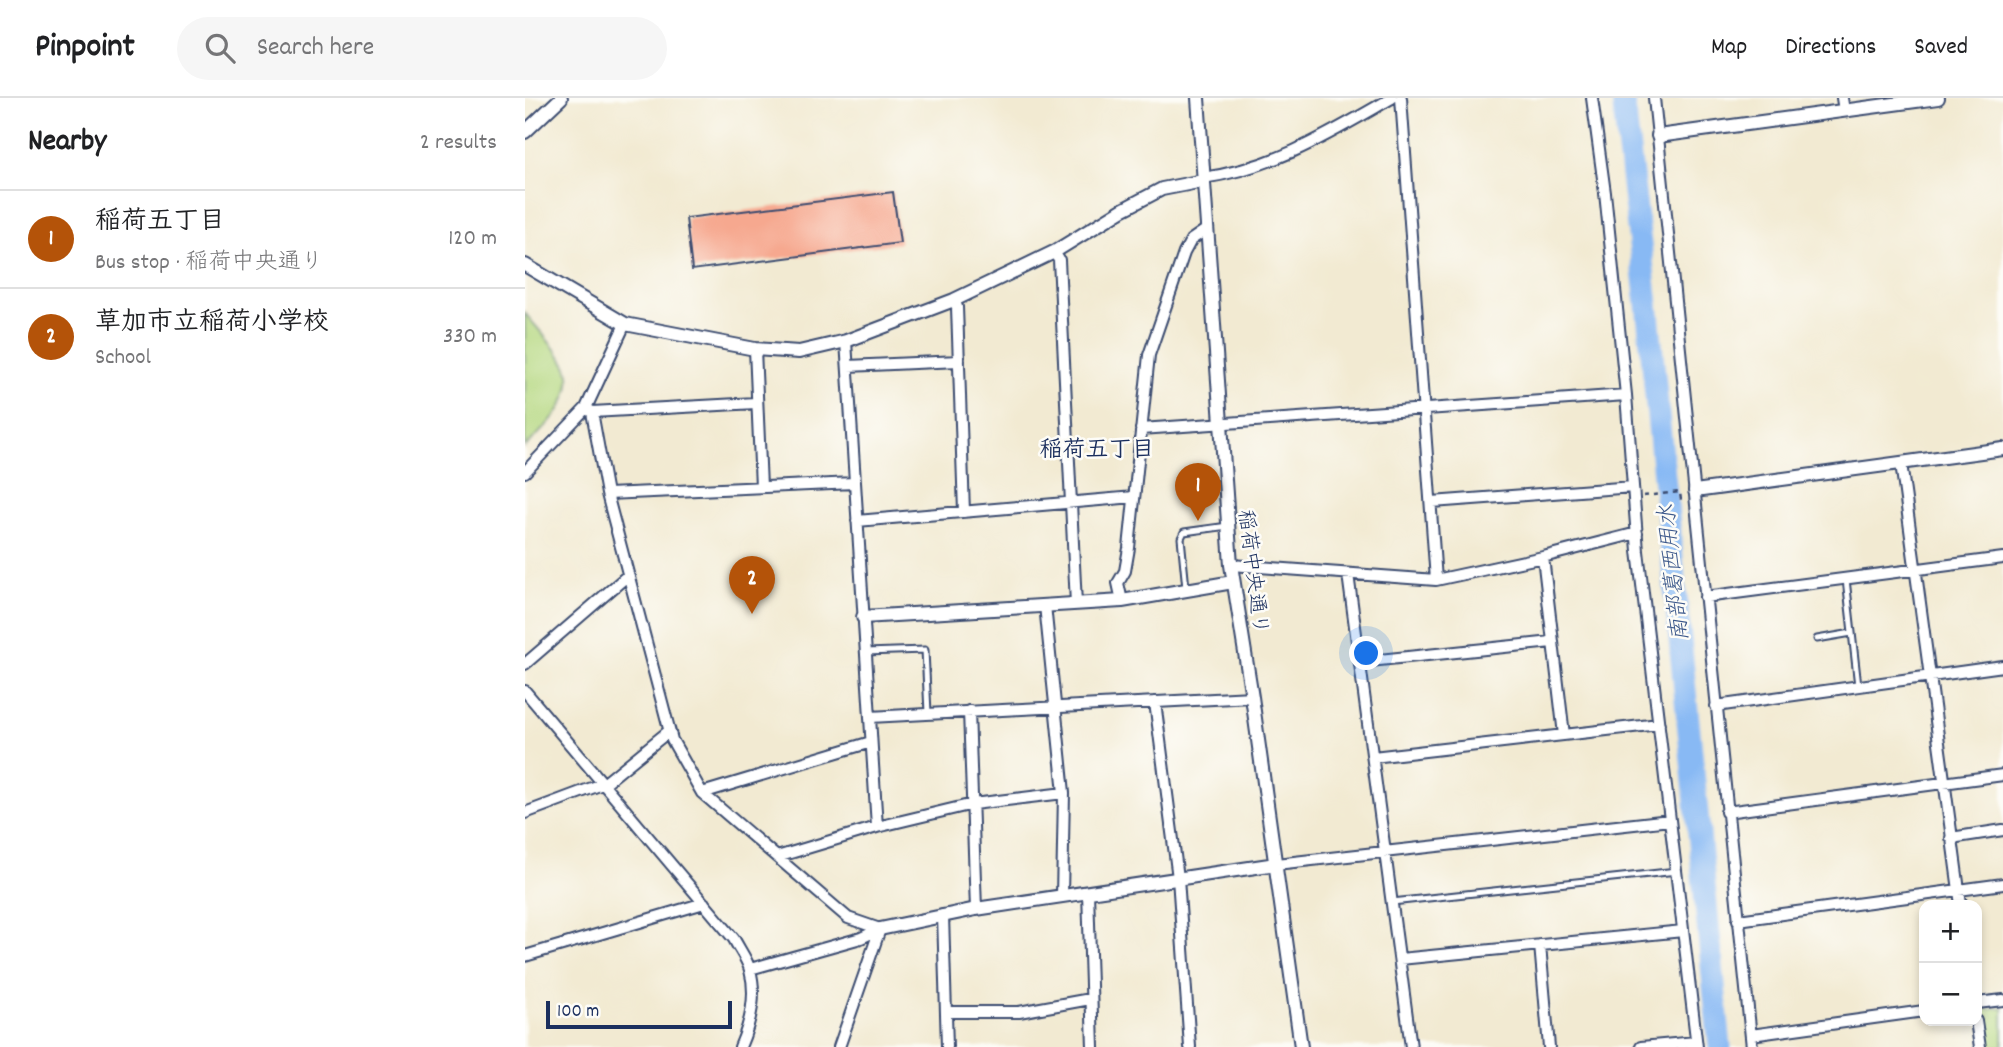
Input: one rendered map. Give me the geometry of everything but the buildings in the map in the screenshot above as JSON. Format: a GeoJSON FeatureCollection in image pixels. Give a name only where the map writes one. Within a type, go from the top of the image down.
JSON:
{"type":"FeatureCollection","features":[{"type":"Feature","properties":{"kind":"street"},"geometry":{"type":"LineString","coordinates":[[525,132],[561,98]]}},
{"type":"Feature","properties":{"kind":"street","name":"稲荷中央通り"},"geometry":{"type":"LineString","coordinates":[[1198,98],[1231,565],[1301,1047]]}},
{"type":"Feature","properties":{"kind":"street"},"geometry":{"type":"LineString","coordinates":[[525,265],[625,324],[755,349],[799,352],[846,341],[954,300],[1054,253],[1122,210],[1162,189],[1248,169],[1299,150],[1392,98]]}},
{"type":"Feature","properties":{"kind":"street"},"geometry":{"type":"LineString","coordinates":[[1401,98],[1436,580]]}},
{"type":"Feature","properties":{"kind":"street"},"geometry":{"type":"LineString","coordinates":[[1592,98],[1605,193],[1626,395],[1637,533],[1696,1045],[1641,1047]]}},
{"type":"Feature","properties":{"kind":"street"},"geometry":{"type":"LineString","coordinates":[[1654,98],[1752,1047]]}},
{"type":"Feature","properties":{"kind":"street"},"geometry":{"type":"LineString","coordinates":[[1658,136],[1843,104],[1938,98]]}},
{"type":"Feature","properties":{"kind":"street"},"geometry":{"type":"LineString","coordinates":[[1122,601],[1118,583],[1125,571],[1127,560],[1149,355],[1184,253],[1191,240],[1207,229]]}},
{"type":"Feature","properties":{"kind":"street"},"geometry":{"type":"LineString","coordinates":[[1054,253],[1059,260],[1076,604]]}},
{"type":"Feature","properties":{"kind":"street"},"geometry":{"type":"LineString","coordinates":[[954,300],[957,307],[964,512]]}},
{"type":"Feature","properties":{"kind":"street"},"geometry":{"type":"LineString","coordinates":[[525,472],[589,410],[625,324]]}},
{"type":"Feature","properties":{"kind":"street"},"geometry":{"type":"LineString","coordinates":[[846,341],[877,827]]}},
{"type":"Feature","properties":{"kind":"street"},"geometry":{"type":"LineString","coordinates":[[755,349],[761,487]]}},
{"type":"Feature","properties":{"kind":"street"},"geometry":{"type":"LineString","coordinates":[[848,366],[959,360]]}},
{"type":"Feature","properties":{"kind":"street"},"geometry":{"type":"LineString","coordinates":[[1141,429],[1626,395]]}},
{"type":"Feature","properties":{"kind":"street"},"geometry":{"type":"LineString","coordinates":[[589,410],[756,403]]}},
{"type":"Feature","properties":{"kind":"street"},"geometry":{"type":"LineString","coordinates":[[589,410],[627,576],[669,731],[702,793],[848,918],[880,929]]}},
{"type":"Feature","properties":{"kind":"street"},"geometry":{"type":"LineString","coordinates":[[1695,491],[2003,449]]}},
{"type":"Feature","properties":{"kind":"street"},"geometry":{"type":"LineString","coordinates":[[1901,463],[1960,900]]}},
{"type":"Feature","properties":{"kind":"street"},"geometry":{"type":"LineString","coordinates":[[607,494],[854,483]]}},
{"type":"Feature","properties":{"kind":"street"},"geometry":{"type":"LineString","coordinates":[[1432,502],[1633,487]]}},
{"type":"Feature","properties":{"kind":"street"},"geometry":{"type":"LineString","coordinates":[[857,521],[1134,497]]}},
{"type":"Feature","properties":{"kind":"street"},"geometry":{"type":"LineString","coordinates":[[1231,565],[1436,580],[1637,533]]}},
{"type":"Feature","properties":{"kind":"street"},"geometry":{"type":"LineString","coordinates":[[1543,557],[1564,735]]}},
{"type":"Feature","properties":{"kind":"street"},"geometry":{"type":"LineString","coordinates":[[1705,597],[2003,558]]}},
{"type":"Feature","properties":{"kind":"street"},"geometry":{"type":"LineString","coordinates":[[1348,574],[1412,1047]]}},
{"type":"Feature","properties":{"kind":"street"},"geometry":{"type":"LineString","coordinates":[[525,664],[627,576]]}},
{"type":"Feature","properties":{"kind":"street"},"geometry":{"type":"LineString","coordinates":[[863,617],[1122,601],[1233,582]]}},
{"type":"Feature","properties":{"kind":"street"},"geometry":{"type":"LineString","coordinates":[[1045,605],[1064,793],[1062,895]]}},
{"type":"Feature","properties":{"kind":"street"},"geometry":{"type":"LineString","coordinates":[[1360,662],[1552,642]]}},
{"type":"Feature","properties":{"kind":"street"},"geometry":{"type":"LineString","coordinates":[[1716,706],[2003,666]]}},
{"type":"Feature","properties":{"kind":"street"},"geometry":{"type":"LineString","coordinates":[[525,691],[734,939],[750,969],[753,999],[748,1030],[740,1047]]}},
{"type":"Feature","properties":{"kind":"street"},"geometry":{"type":"LineString","coordinates":[[870,717],[1252,697]]}},
{"type":"Feature","properties":{"kind":"street"},"geometry":{"type":"LineString","coordinates":[[1155,702],[1178,878],[1190,1047]]}},
{"type":"Feature","properties":{"kind":"street"},"geometry":{"type":"LineString","coordinates":[[969,711],[976,909]]}},
{"type":"Feature","properties":{"kind":"street"},"geometry":{"type":"LineString","coordinates":[[1373,757],[1658,724]]}},
{"type":"Feature","properties":{"kind":"street"},"geometry":{"type":"LineString","coordinates":[[525,813],[605,783],[669,731]]}},
{"type":"Feature","properties":{"kind":"street"},"geometry":{"type":"LineString","coordinates":[[702,793],[871,742]]}},
{"type":"Feature","properties":{"kind":"street"},"geometry":{"type":"LineString","coordinates":[[1726,813],[2003,775]]}},
{"type":"Feature","properties":{"kind":"street"},"geometry":{"type":"LineString","coordinates":[[777,857],[877,827],[973,804],[1064,793]]}},
{"type":"Feature","properties":{"kind":"street"},"geometry":{"type":"LineString","coordinates":[[750,969],[862,938],[880,929],[943,915],[1062,895],[1276,863],[1670,820]]}},
{"type":"Feature","properties":{"kind":"street"},"geometry":{"type":"LineString","coordinates":[[1951,838],[2003,830]]}},
{"type":"Feature","properties":{"kind":"street"},"geometry":{"type":"LineString","coordinates":[[1738,920],[2003,884]]}},
{"type":"Feature","properties":{"kind":"street"},"geometry":{"type":"LineString","coordinates":[[1088,892],[1093,1047]]}},
{"type":"Feature","properties":{"kind":"street"},"geometry":{"type":"LineString","coordinates":[[525,956],[705,903]]}},
{"type":"Feature","properties":{"kind":"street"},"geometry":{"type":"LineString","coordinates":[[943,915],[947,1047]]}},
{"type":"Feature","properties":{"kind":"street"},"geometry":{"type":"LineString","coordinates":[[839,1047],[880,929]]}},
{"type":"Feature","properties":{"kind":"street"},"geometry":{"type":"LineString","coordinates":[[1400,959],[1683,931]]}},
{"type":"Feature","properties":{"kind":"street"},"geometry":{"type":"LineString","coordinates":[[1540,945],[1549,1047]]}},
{"type":"Feature","properties":{"kind":"street"},"geometry":{"type":"LineString","coordinates":[[946,1012],[1019,1012],[1090,999]]}},
{"type":"Feature","properties":{"kind":"street"},"geometry":{"type":"LineString","coordinates":[[1982,1002],[2003,1000]]}},
{"type":"Feature","properties":{"kind":"street"},"geometry":{"type":"LineString","coordinates":[[1751,1035],[1919,1011]]}},
{"type":"Feature","properties":{"kind":"street"},"geometry":{"type":"LineString","coordinates":[[1977,1026],[1980,1047]]}},
{"type":"Feature","properties":{"kind":"lane"},"geometry":{"type":"LineString","coordinates":[[1186,590],[1181,538],[1184,532],[1228,526]]}},
{"type":"Feature","properties":{"kind":"lane"},"geometry":{"type":"LineString","coordinates":[[1846,579],[1858,686]]}},
{"type":"Feature","properties":{"kind":"lane"},"geometry":{"type":"LineString","coordinates":[[1818,639],[1852,634]]}},
{"type":"Feature","properties":{"kind":"lane"},"geometry":{"type":"LineString","coordinates":[[865,652],[925,650],[928,714]]}},
{"type":"Feature","properties":{"kind":"lane"},"geometry":{"type":"LineString","coordinates":[[1392,902],[1677,871]]}},
{"type":"Feature","properties":{"kind":"path"},"geometry":{"type":"LineString","coordinates":[[1650,495],[1680,492],[1681,501],[1684,501]]}},
{"type":"Feature","properties":{"kind":"green space"},"geometry":{"type":"Polygon","coordinates":[[[525,313],[566,365],[569,381],[563,403],[557,413],[525,447],[525,313]]]}},
{"type":"Feature","properties":{"kind":"green space"},"geometry":{"type":"Polygon","coordinates":[[[2003,1007],[2003,1047],[1987,1047],[1982,1014],[1986,1009],[2003,1007]]]}},
{"type":"Feature","properties":{"kind":"waterway","name":"南部葛西用水"},"geometry":{"type":"LineString","coordinates":[[1623,98],[1648,313],[1720,1047]]}},
{"type":"Feature","properties":{"kind":"place","name":"稲荷五丁目"},"geometry":{"type":"Point","coordinates":[1198,521]}},
{"type":"Feature","properties":{"kind":"place","name":"草加市立稲荷小学校"},"geometry":{"type":"Point","coordinates":[752,614]}},
{"type":"Feature","properties":{"kind":"district","name":"稲荷五丁目"},"geometry":{"type":"Point","coordinates":[1097,448]}}]}
